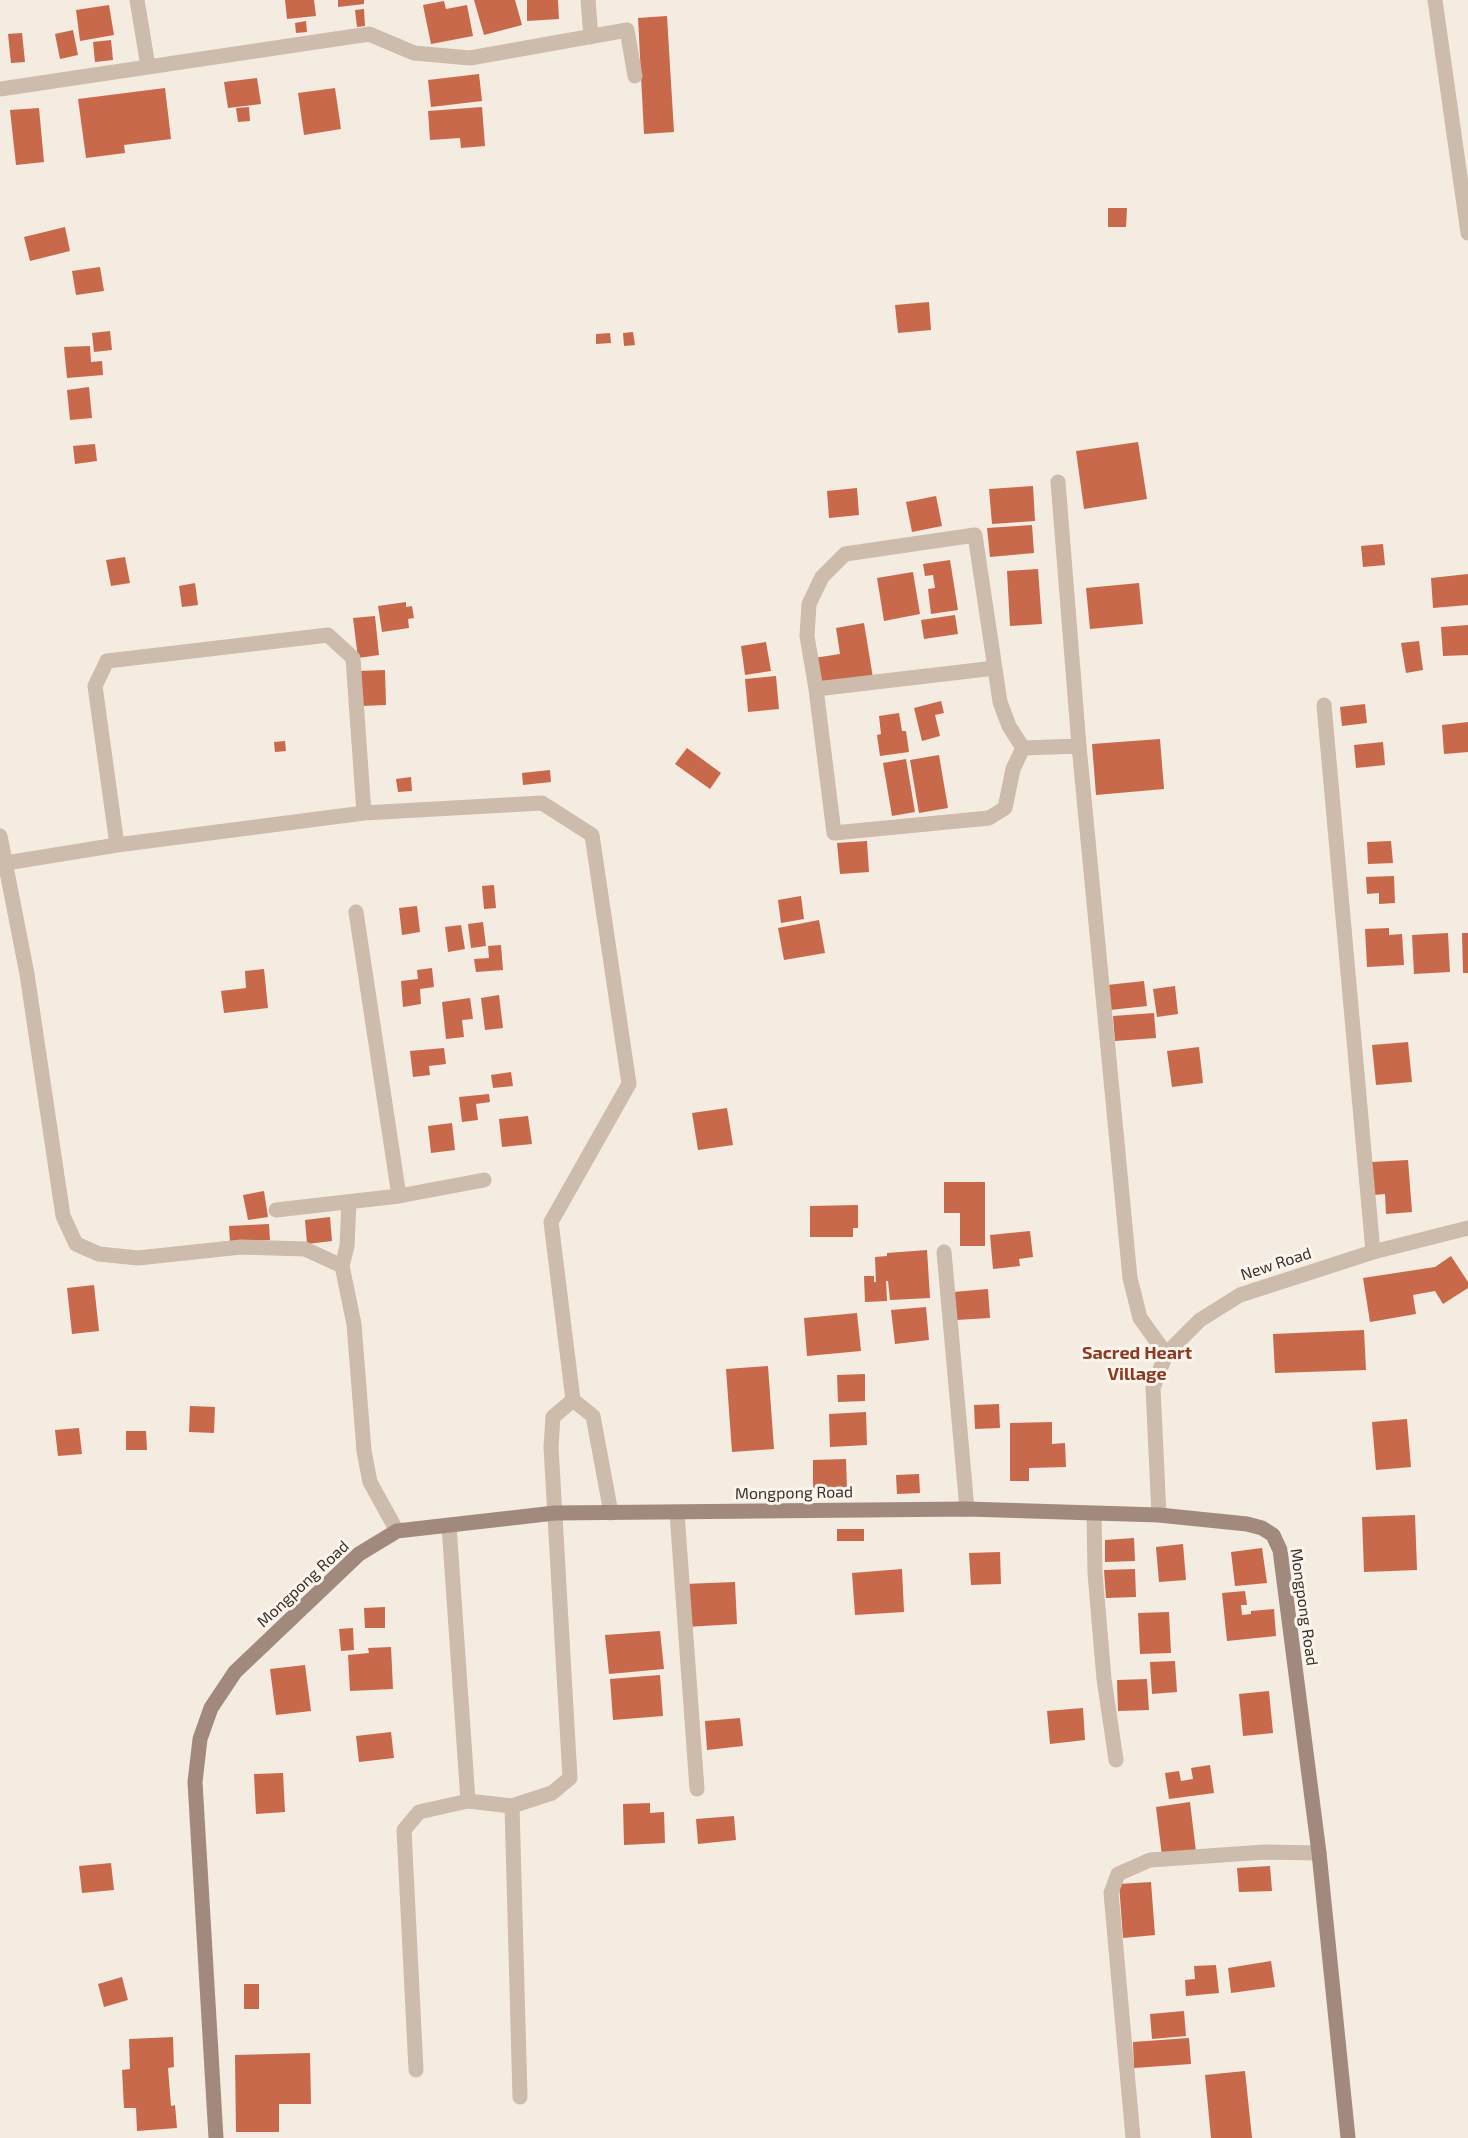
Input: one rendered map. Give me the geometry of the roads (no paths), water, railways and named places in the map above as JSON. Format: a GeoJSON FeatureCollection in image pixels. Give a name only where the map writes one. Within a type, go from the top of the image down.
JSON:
{"type":"FeatureCollection","features":[{"type":"Feature","properties":{"kind":"main road","name":"Mongpong Road"},"geometry":{"type":"LineString","coordinates":[[216,2138],[195,1782],[200,1739],[211,1708],[235,1672],[359,1554],[397,1531],[555,1513],[967,1509],[1159,1515],[1247,1524],[1262,1528],[1273,1535],[1280,1550],[1319,1853],[1348,2138]]}},
{"type":"Feature","properties":{"kind":"street"},"geometry":{"type":"LineString","coordinates":[[137,0],[148,66]]}},
{"type":"Feature","properties":{"kind":"street"},"geometry":{"type":"LineString","coordinates":[[588,0],[591,38]]}},
{"type":"Feature","properties":{"kind":"street"},"geometry":{"type":"LineString","coordinates":[[1435,0],[1468,233]]}},
{"type":"Feature","properties":{"kind":"street"},"geometry":{"type":"LineString","coordinates":[[0,89],[369,34],[414,53],[470,58],[627,30],[635,76]]}},
{"type":"Feature","properties":{"kind":"street"},"geometry":{"type":"LineString","coordinates":[[1058,482],[1079,746],[1130,1278],[1140,1318],[1166,1354]]}},
{"type":"Feature","properties":{"kind":"street"},"geometry":{"type":"LineString","coordinates":[[975,535],[1003,710],[1009,726],[1023,748],[1013,769],[1005,808],[989,818],[834,833],[807,636],[809,604],[822,577],[845,554],[975,535]]}},
{"type":"Feature","properties":{"kind":"street"},"geometry":{"type":"LineString","coordinates":[[117,845],[95,686],[107,661],[328,635],[353,658],[364,813]]}},
{"type":"Feature","properties":{"kind":"street"},"geometry":{"type":"LineString","coordinates":[[816,689],[995,668]]}},
{"type":"Feature","properties":{"kind":"street"},"geometry":{"type":"LineString","coordinates":[[1324,705],[1373,1252]]}},
{"type":"Feature","properties":{"kind":"street"},"geometry":{"type":"LineString","coordinates":[[1023,748],[1079,746]]}},
{"type":"Feature","properties":{"kind":"street"},"geometry":{"type":"LineString","coordinates":[[6,863],[117,845],[364,813],[542,803],[592,835],[629,1084],[551,1222],[573,1400],[592,1416],[611,1513]]}},
{"type":"Feature","properties":{"kind":"street"},"geometry":{"type":"LineString","coordinates":[[0,836],[27,974],[63,1216],[76,1244],[99,1254],[138,1258],[241,1247],[305,1249],[342,1266]]}},
{"type":"Feature","properties":{"kind":"street"},"geometry":{"type":"LineString","coordinates":[[356,912],[399,1196]]}},
{"type":"Feature","properties":{"kind":"street"},"geometry":{"type":"LineString","coordinates":[[276,1210],[399,1196],[484,1180]]}},
{"type":"Feature","properties":{"kind":"street"},"geometry":{"type":"LineString","coordinates":[[349,1202],[347,1246],[342,1266],[354,1324],[364,1451],[370,1482],[397,1531]]}},
{"type":"Feature","properties":{"kind":"street","name":"New Road"},"geometry":{"type":"LineString","coordinates":[[1159,1515],[1153,1388],[1166,1354],[1200,1320],[1240,1295],[1373,1252],[1468,1228]]}},
{"type":"Feature","properties":{"kind":"street"},"geometry":{"type":"LineString","coordinates":[[944,1252],[967,1509]]}},
{"type":"Feature","properties":{"kind":"street"},"geometry":{"type":"LineString","coordinates":[[417,2070],[404,1830],[419,1812],[468,1800],[512,1806],[552,1793],[570,1778],[551,1447],[553,1417],[573,1400]]}},
{"type":"Feature","properties":{"kind":"street"},"geometry":{"type":"LineString","coordinates":[[677,1513],[697,1789]]}},
{"type":"Feature","properties":{"kind":"street"},"geometry":{"type":"LineString","coordinates":[[1095,1514],[1095,1573],[1104,1679],[1116,1760]]}},
{"type":"Feature","properties":{"kind":"street"},"geometry":{"type":"LineString","coordinates":[[449,1526],[468,1800]]}},
{"type":"Feature","properties":{"kind":"street"},"geometry":{"type":"LineString","coordinates":[[512,1806],[519,2097]]}},
{"type":"Feature","properties":{"kind":"street"},"geometry":{"type":"LineString","coordinates":[[1133,2138],[1111,1893],[1118,1874],[1150,1860],[1265,1852],[1319,1853]]}},
{"type":"Feature","properties":{"kind":"district","name":"Sacred Heart Village"},"geometry":{"type":"Point","coordinates":[1137,1363]}}]}
